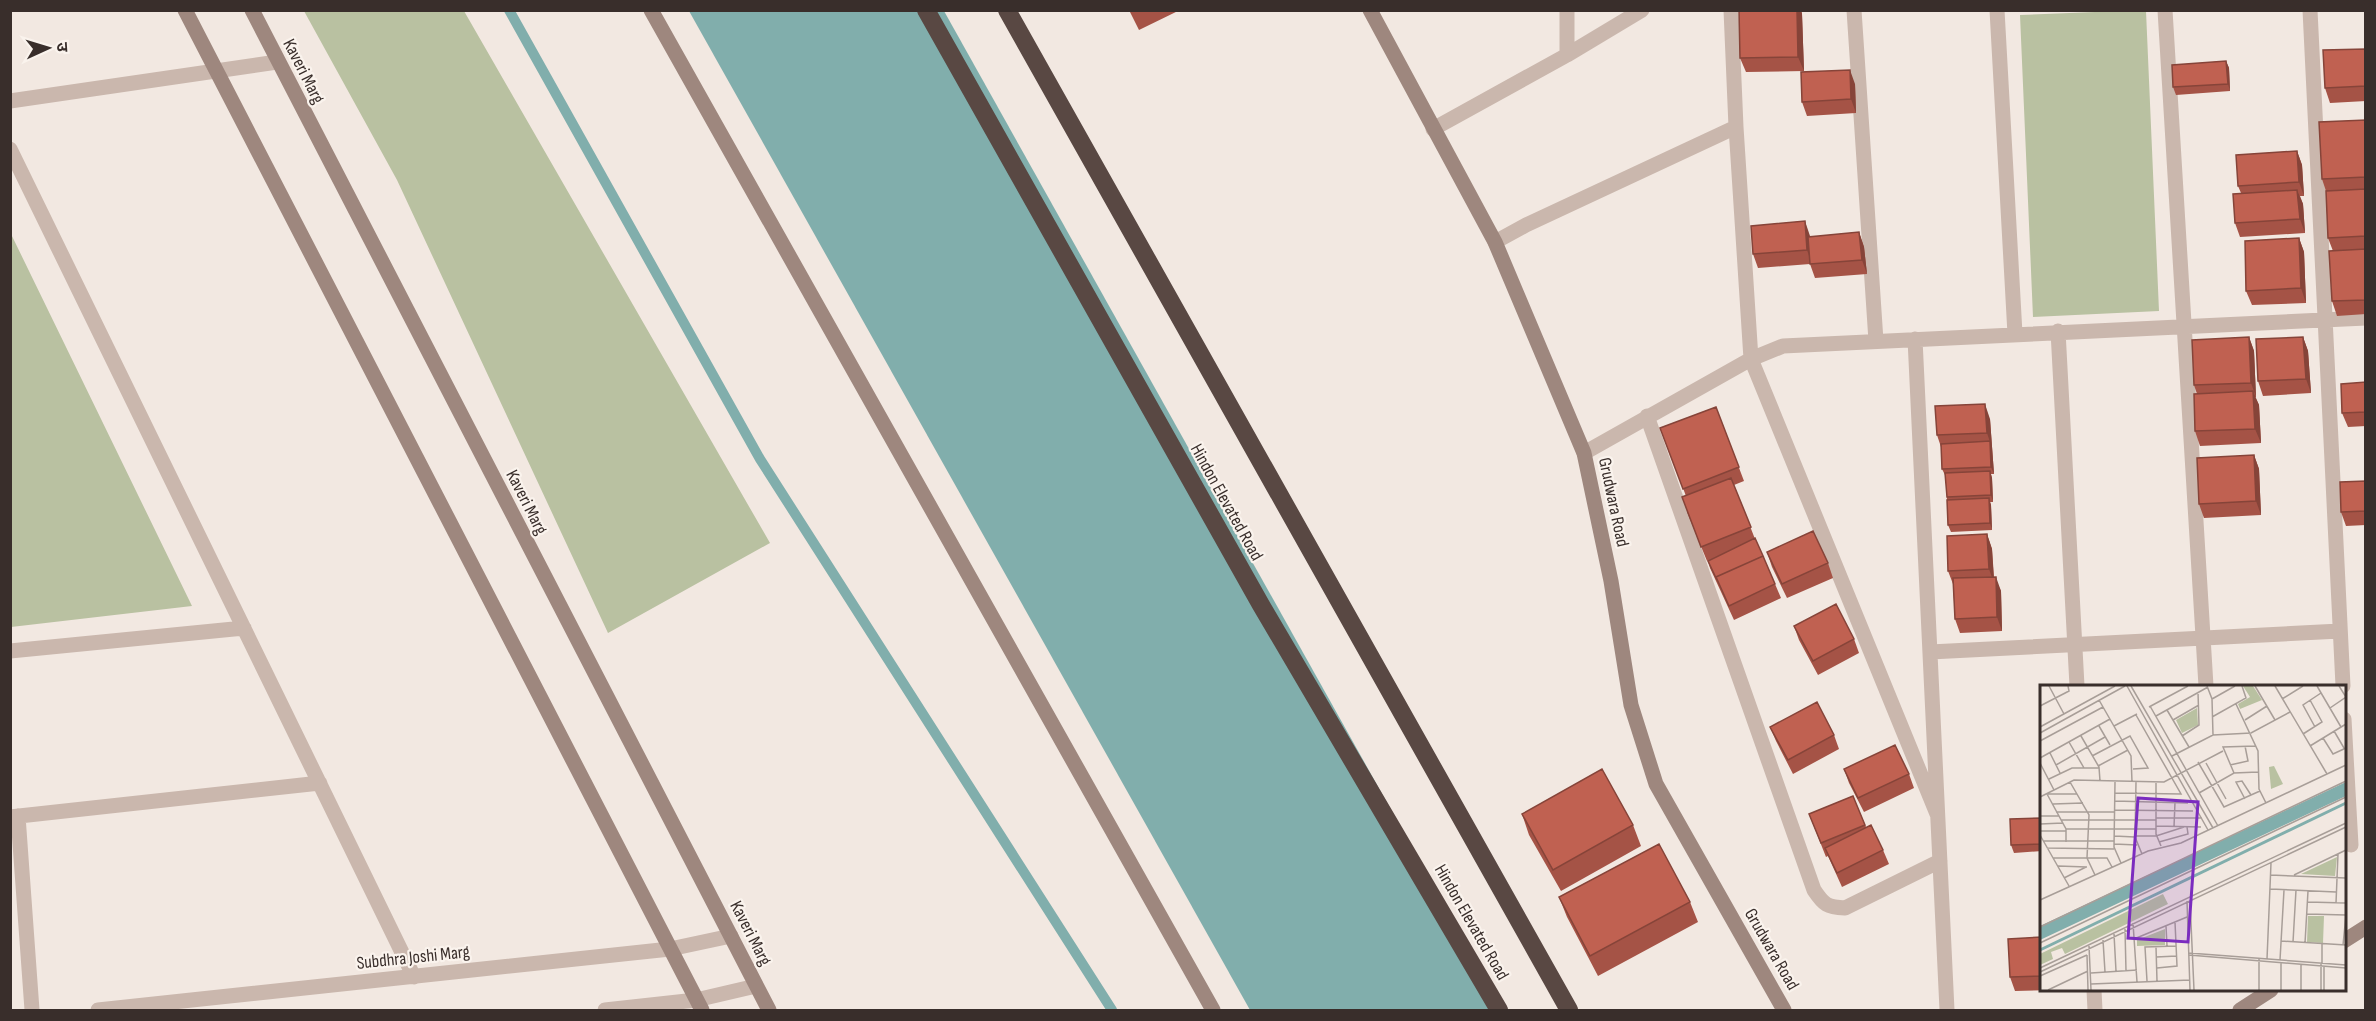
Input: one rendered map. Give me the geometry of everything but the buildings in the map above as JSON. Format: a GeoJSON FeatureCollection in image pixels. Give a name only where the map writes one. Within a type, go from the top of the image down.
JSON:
{"type":"FeatureCollection","features":[{"type":"Feature","properties":{"kind":"highway","name":"Hindon Elevated Road"},"geometry":{"type":"LineString","coordinates":[[926,10],[1261,605],[1499,1011]]}},
{"type":"Feature","properties":{"kind":"highway"},"geometry":{"type":"LineString","coordinates":[[1007,10],[1569,1011]]}},
{"type":"Feature","properties":{"kind":"street"},"geometry":{"type":"LineString","coordinates":[[185,10],[699,1005]]}},
{"type":"Feature","properties":{"kind":"street","name":"Kaveri Marg"},"geometry":{"type":"LineString","coordinates":[[252,10],[770,1011]]}},
{"type":"Feature","properties":{"kind":"street"},"geometry":{"type":"LineString","coordinates":[[651,10],[1213,1011]]}},
{"type":"Feature","properties":{"kind":"street","name":"Grudwara Road"},"geometry":{"type":"LineString","coordinates":[[1370,10],[1495,242],[1584,453],[1611,581],[1631,705],[1656,784],[1784,1011]]}},
{"type":"Feature","properties":{"kind":"street"},"geometry":{"type":"LineString","coordinates":[[1567,10],[1568,55]]}},
{"type":"Feature","properties":{"kind":"street"},"geometry":{"type":"LineString","coordinates":[[1433,129],[1568,55],[1642,10]]}},
{"type":"Feature","properties":{"kind":"street"},"geometry":{"type":"LineString","coordinates":[[1731,10],[1751,359],[1937,814]]}},
{"type":"Feature","properties":{"kind":"street"},"geometry":{"type":"LineString","coordinates":[[1854,10],[1876,341]]}},
{"type":"Feature","properties":{"kind":"street"},"geometry":{"type":"LineString","coordinates":[[1996,10],[2015,334]]}},
{"type":"Feature","properties":{"kind":"street"},"geometry":{"type":"LineString","coordinates":[[2165,10],[2206,685]]}},
{"type":"Feature","properties":{"kind":"street"},"geometry":{"type":"LineString","coordinates":[[2310,10],[2343,685]]}},
{"type":"Feature","properties":{"kind":"street"},"geometry":{"type":"LineString","coordinates":[[10,101],[277,62]]}},
{"type":"Feature","properties":{"kind":"street"},"geometry":{"type":"LineString","coordinates":[[1495,242],[1526,225],[1736,127]]}},
{"type":"Feature","properties":{"kind":"street"},"geometry":{"type":"LineString","coordinates":[[10,149],[414,977]]}},
{"type":"Feature","properties":{"kind":"street"},"geometry":{"type":"LineString","coordinates":[[1584,453],[1751,359],[1783,346],[2366,318]]}},
{"type":"Feature","properties":{"kind":"street"},"geometry":{"type":"LineString","coordinates":[[2058,331],[2077,685]]}},
{"type":"Feature","properties":{"kind":"street"},"geometry":{"type":"LineString","coordinates":[[1915,339],[1947,1011]]}},
{"type":"Feature","properties":{"kind":"street"},"geometry":{"type":"LineString","coordinates":[[1647,416],[1814,890],[1823,903],[1845,908],[1940,861]]}},
{"type":"Feature","properties":{"kind":"street"},"geometry":{"type":"LineString","coordinates":[[10,651],[244,628]]}},
{"type":"Feature","properties":{"kind":"street"},"geometry":{"type":"LineString","coordinates":[[1929,652],[2340,630]]}},
{"type":"Feature","properties":{"kind":"street"},"geometry":{"type":"LineString","coordinates":[[2346,755],[2351,845]]}},
{"type":"Feature","properties":{"kind":"street"},"geometry":{"type":"LineString","coordinates":[[32,1011],[14,816],[320,783]]}},
{"type":"Feature","properties":{"kind":"street"},"geometry":{"type":"LineString","coordinates":[[2346,940],[2366,927]]}},
{"type":"Feature","properties":{"kind":"street","name":"Subdhra Joshi Marg"},"geometry":{"type":"LineString","coordinates":[[98,1011],[670,949],[731,936]]}},
{"type":"Feature","properties":{"kind":"street"},"geometry":{"type":"LineString","coordinates":[[605,1011],[699,1005],[756,986]]}},
{"type":"Feature","properties":{"kind":"street"},"geometry":{"type":"LineString","coordinates":[[2094,991],[2095,1011]]}},
{"type":"Feature","properties":{"kind":"street"},"geometry":{"type":"LineString","coordinates":[[2240,1011],[2270,991]]}},
{"type":"Feature","properties":{"kind":"green space"},"geometry":{"type":"Polygon","coordinates":[[[304,11],[464,11],[770,543],[608,633],[397,180],[304,11]]]}},
{"type":"Feature","properties":{"kind":"green space"},"geometry":{"type":"Polygon","coordinates":[[[2146,11],[2159,311],[2033,317],[2020,15],[2146,11]]]}},
{"type":"Feature","properties":{"kind":"green space"},"geometry":{"type":"Polygon","coordinates":[[[11,234],[192,606],[11,627],[11,234]]]}},
{"type":"Feature","properties":{"kind":"water"},"geometry":{"type":"Polygon","coordinates":[[[689,11],[944,11],[1503,1010],[1250,1010],[689,11]]]}},
{"type":"Feature","properties":{"kind":"waterway"},"geometry":{"type":"LineString","coordinates":[[509,10],[760,459],[1112,1010]]}}]}
